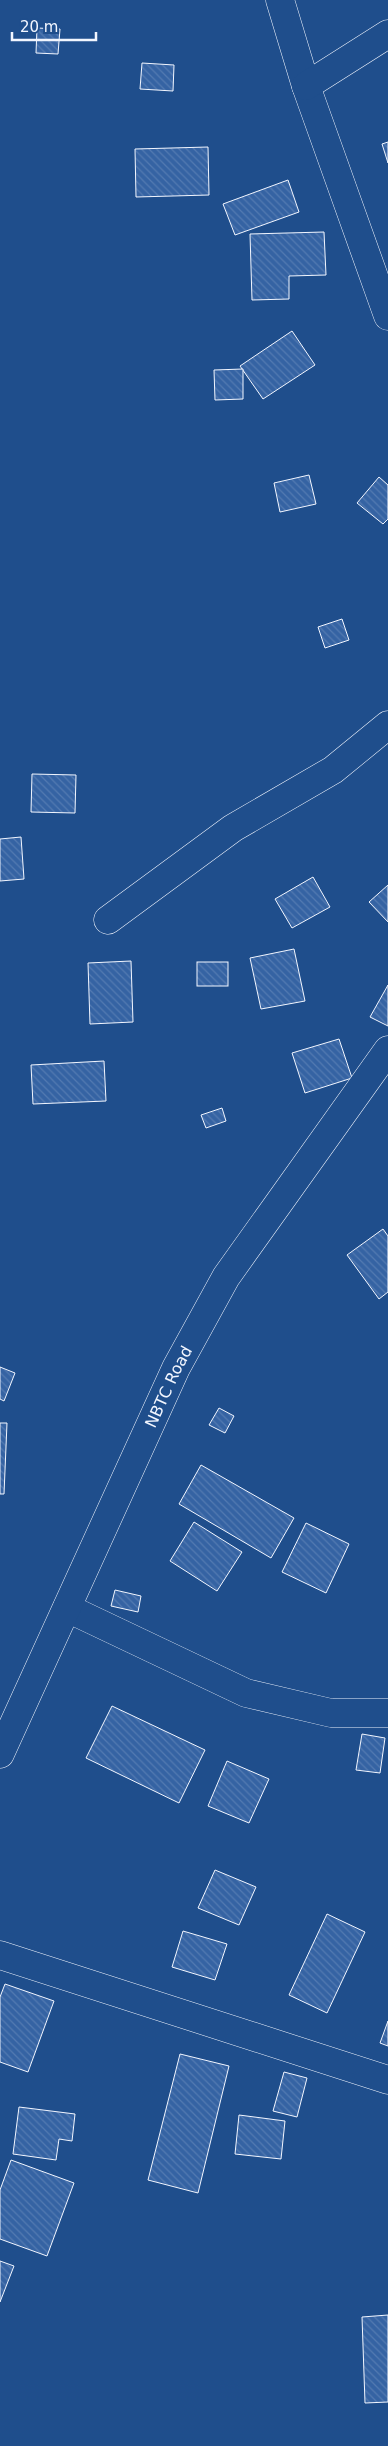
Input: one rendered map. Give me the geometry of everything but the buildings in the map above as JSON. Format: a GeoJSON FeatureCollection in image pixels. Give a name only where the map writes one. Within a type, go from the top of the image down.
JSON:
{"type":"FeatureCollection","features":[{"type":"Feature","properties":{"kind":"street"},"geometry":{"type":"LineString","coordinates":[[280,0],[306,86],[388,316]]}},
{"type":"Feature","properties":{"kind":"street"},"geometry":{"type":"LineString","coordinates":[[306,86],[388,34]]}},
{"type":"Feature","properties":{"kind":"street"},"geometry":{"type":"LineString","coordinates":[[108,920],[233,828],[333,770],[388,725]]}},
{"type":"Feature","properties":{"kind":"street","name":"NBTC Road"},"geometry":{"type":"LineString","coordinates":[[0,1754],[176,1368],[226,1277],[388,1050]]}},
{"type":"Feature","properties":{"kind":"street"},"geometry":{"type":"LineString","coordinates":[[67,1608],[246,1693],[331,1713],[388,1713]]}},
{"type":"Feature","properties":{"kind":"street"},"geometry":{"type":"LineString","coordinates":[[0,1955],[388,2080]]}}]}
